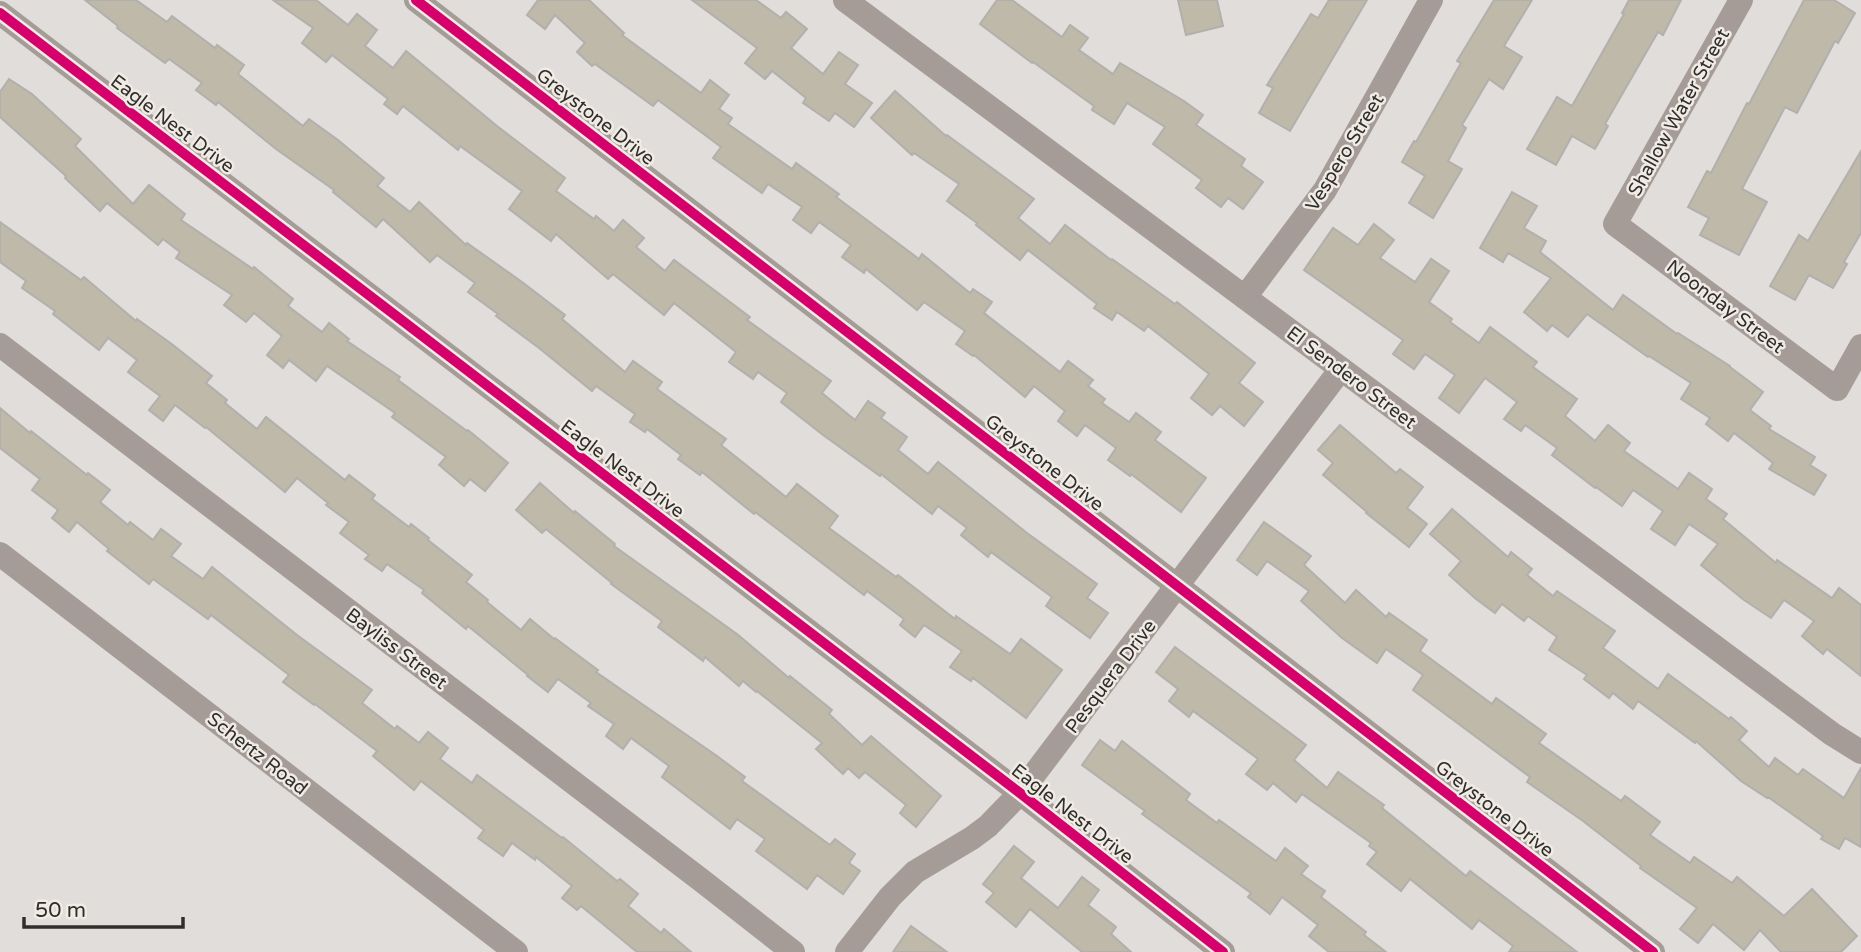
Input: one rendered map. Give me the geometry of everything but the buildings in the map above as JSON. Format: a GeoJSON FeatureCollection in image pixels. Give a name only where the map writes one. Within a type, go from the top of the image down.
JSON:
{"type":"FeatureCollection","features":[{"type":"Feature","properties":{"kind":"street","name":"Greystone Drive"},"geometry":{"type":"LineString","coordinates":[[416,0],[1653,952]]}},
{"type":"Feature","properties":{"kind":"street","name":"El Sendero Street"},"geometry":{"type":"LineString","coordinates":[[845,0],[1832,734],[1861,752]]}},
{"type":"Feature","properties":{"kind":"street","name":"Vespero Street"},"geometry":{"type":"LineString","coordinates":[[1245,298],[1325,190],[1432,0]]}},
{"type":"Feature","properties":{"kind":"street","name":"Shallow Water Street"},"geometry":{"type":"LineString","coordinates":[[1615,224],[1741,0]]}},
{"type":"Feature","properties":{"kind":"street","name":"Eagle Nest Drive"},"geometry":{"type":"LineString","coordinates":[[0,13],[1020,793],[1223,952]]}},
{"type":"Feature","properties":{"kind":"street","name":"Noonday Street"},"geometry":{"type":"LineString","coordinates":[[1615,224],[1837,389],[1861,346]]}},
{"type":"Feature","properties":{"kind":"street","name":"Bayliss Street"},"geometry":{"type":"LineString","coordinates":[[0,345],[793,952]]}},
{"type":"Feature","properties":{"kind":"street","name":"Pesquera Drive"},"geometry":{"type":"LineString","coordinates":[[847,952],[890,897],[915,872],[988,826],[1020,793],[1341,369]]}},
{"type":"Feature","properties":{"kind":"street","name":"Schertz Road"},"geometry":{"type":"LineString","coordinates":[[0,554],[516,952]]}},
{"type":"Feature","properties":{"kind":"cycle path"},"geometry":{"type":"LineString","coordinates":[[416,0],[1653,952]]}},
{"type":"Feature","properties":{"kind":"cycle path"},"geometry":{"type":"LineString","coordinates":[[0,13],[1020,793],[1223,952]]}}]}
